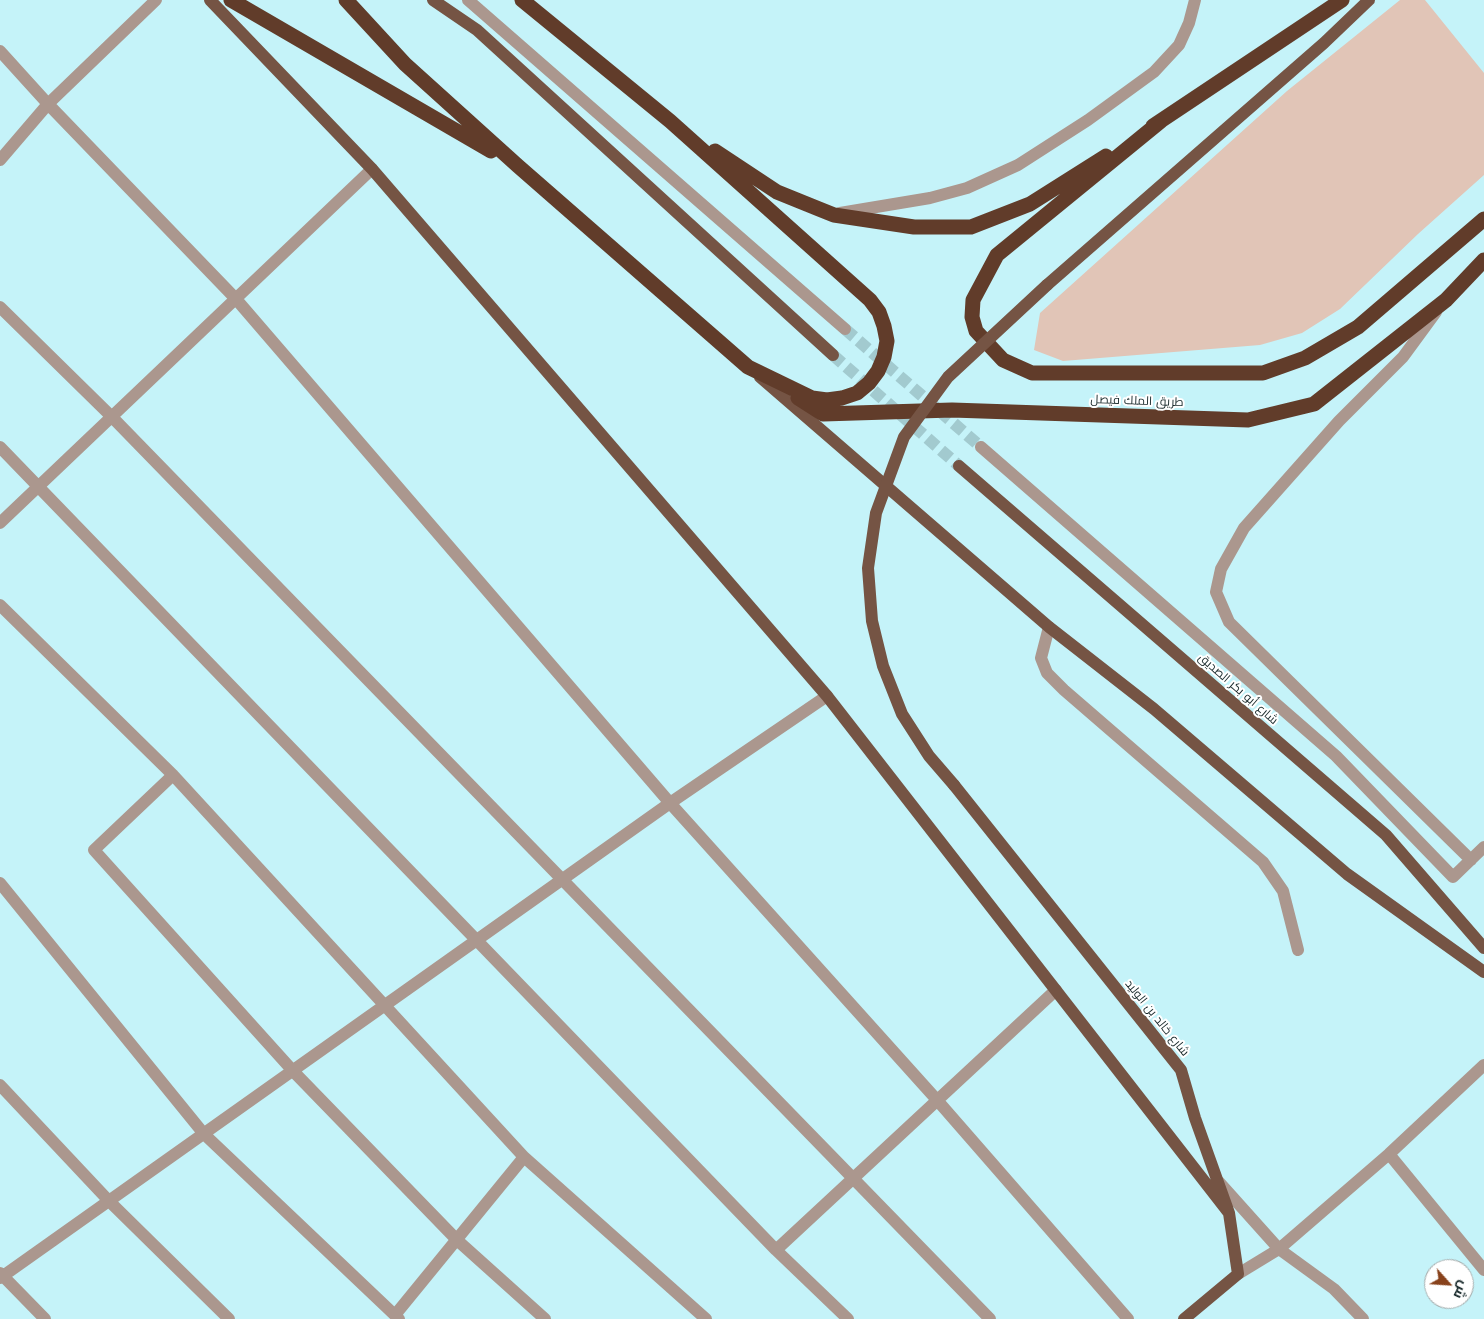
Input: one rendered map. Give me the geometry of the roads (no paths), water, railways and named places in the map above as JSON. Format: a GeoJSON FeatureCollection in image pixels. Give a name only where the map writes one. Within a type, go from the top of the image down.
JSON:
{"type":"FeatureCollection","features":[{"type":"Feature","properties":{"kind":"highway"},"geometry":{"type":"LineString","coordinates":[[231,0],[518,166]]}},
{"type":"Feature","properties":{"kind":"highway"},"geometry":{"type":"LineString","coordinates":[[346,0],[405,64],[518,166],[748,367],[812,398],[827,400],[857,393],[869,383],[878,371],[884,357],[887,342],[879,312],[870,300],[670,121],[522,0]]}},
{"type":"Feature","properties":{"kind":"highway"},"geometry":{"type":"LineString","coordinates":[[670,121],[777,192],[834,215],[914,227],[971,227],[1030,204],[1161,121],[1342,0]]}},
{"type":"Feature","properties":{"kind":"highway"},"geometry":{"type":"LineString","coordinates":[[1161,121],[997,255],[973,300],[972,317],[976,331],[1003,360],[1032,373],[1263,373],[1305,358],[1358,327],[1484,219]]}},
{"type":"Feature","properties":{"kind":"highway","name":"طريق الملك فيصل"},"geometry":{"type":"LineString","coordinates":[[748,367],[823,414],[952,410],[1248,420],[1314,404],[1446,300],[1484,260]]}},
{"type":"Feature","properties":{"kind":"main road"},"geometry":{"type":"LineString","coordinates":[[210,0],[372,169],[827,696],[1229,1212]]}},
{"type":"Feature","properties":{"kind":"main road"},"geometry":{"type":"LineString","coordinates":[[433,0],[477,30],[833,355]]}},
{"type":"Feature","properties":{"kind":"main road","name":"شارع خالد بن الوليد"},"geometry":{"type":"LineString","coordinates":[[1238,1274],[1229,1212],[1195,1118],[1181,1070],[929,756],[902,714],[883,666],[872,621],[868,568],[876,514],[904,437],[948,377],[1046,285],[1324,43],[1369,0]]}},
{"type":"Feature","properties":{"kind":"main road"},"geometry":{"type":"LineString","coordinates":[[748,367],[1049,628],[1154,710],[1347,874],[1484,972]]}},
{"type":"Feature","properties":{"kind":"main road","name":"شارع أبو بكر الصديق"},"geometry":{"type":"LineString","coordinates":[[959,466],[1386,836],[1484,948]]}},
{"type":"Feature","properties":{"kind":"main road"},"geometry":{"type":"LineString","coordinates":[[1184,1319],[1238,1274]]}},
{"type":"Feature","properties":{"kind":"street"},"geometry":{"type":"LineString","coordinates":[[0,160],[48,104],[156,0]]}},
{"type":"Feature","properties":{"kind":"street"},"geometry":{"type":"LineString","coordinates":[[468,0],[845,329]]}},
{"type":"Feature","properties":{"kind":"street"},"geometry":{"type":"LineString","coordinates":[[834,215],[930,198],[967,188],[1018,165],[1088,120],[1154,72],[1178,45],[1189,24],[1195,0]]}},
{"type":"Feature","properties":{"kind":"street"},"geometry":{"type":"LineString","coordinates":[[0,51],[48,104],[236,299],[670,803],[937,1100],[1128,1319]]}},
{"type":"Feature","properties":{"kind":"street"},"geometry":{"type":"LineString","coordinates":[[0,523],[372,169]]}},
{"type":"Feature","properties":{"kind":"street"},"geometry":{"type":"LineString","coordinates":[[1446,300],[1403,357],[1339,421],[1244,528],[1221,569],[1216,592],[1229,622],[1471,860]]}},
{"type":"Feature","properties":{"kind":"street"},"geometry":{"type":"LineString","coordinates":[[0,307],[112,417],[990,1319]]}},
{"type":"Feature","properties":{"kind":"street"},"geometry":{"type":"LineString","coordinates":[[0,447],[776,1250],[848,1319]]}},
{"type":"Feature","properties":{"kind":"street"},"geometry":{"type":"LineString","coordinates":[[981,447],[1336,756],[1453,878],[1484,847]]}},
{"type":"Feature","properties":{"kind":"street"},"geometry":{"type":"LineString","coordinates":[[0,606],[173,775],[524,1157],[706,1319]]}},
{"type":"Feature","properties":{"kind":"street"},"geometry":{"type":"LineString","coordinates":[[1049,628],[1041,658],[1047,673],[1064,690],[1263,862],[1283,891],[1298,950]]}},
{"type":"Feature","properties":{"kind":"street"},"geometry":{"type":"LineString","coordinates":[[45,1319],[1,1276],[109,1202],[670,803],[827,696]]}},
{"type":"Feature","properties":{"kind":"street"},"geometry":{"type":"LineString","coordinates":[[173,775],[94,850],[293,1071],[457,1240],[545,1319]]}},
{"type":"Feature","properties":{"kind":"street"},"geometry":{"type":"LineString","coordinates":[[0,883],[204,1134],[397,1317],[524,1157]]}},
{"type":"Feature","properties":{"kind":"street"},"geometry":{"type":"LineString","coordinates":[[776,1250],[1056,990]]}},
{"type":"Feature","properties":{"kind":"street"},"geometry":{"type":"LineString","coordinates":[[1238,1274],[1279,1249],[1389,1154],[1484,1065]]}},
{"type":"Feature","properties":{"kind":"street"},"geometry":{"type":"LineString","coordinates":[[0,1085],[109,1202],[229,1319]]}},
{"type":"Feature","properties":{"kind":"street"},"geometry":{"type":"LineString","coordinates":[[1389,1154],[1484,1270]]}},
{"type":"Feature","properties":{"kind":"street"},"geometry":{"type":"LineString","coordinates":[[1219,1182],[1279,1249],[1334,1289],[1363,1319]]}},
{"type":"Feature","properties":{"kind":"tunnel"},"geometry":{"type":"LineString","coordinates":[[845,329],[981,447]]}},
{"type":"Feature","properties":{"kind":"tunnel"},"geometry":{"type":"LineString","coordinates":[[833,355],[959,466]]}}]}
